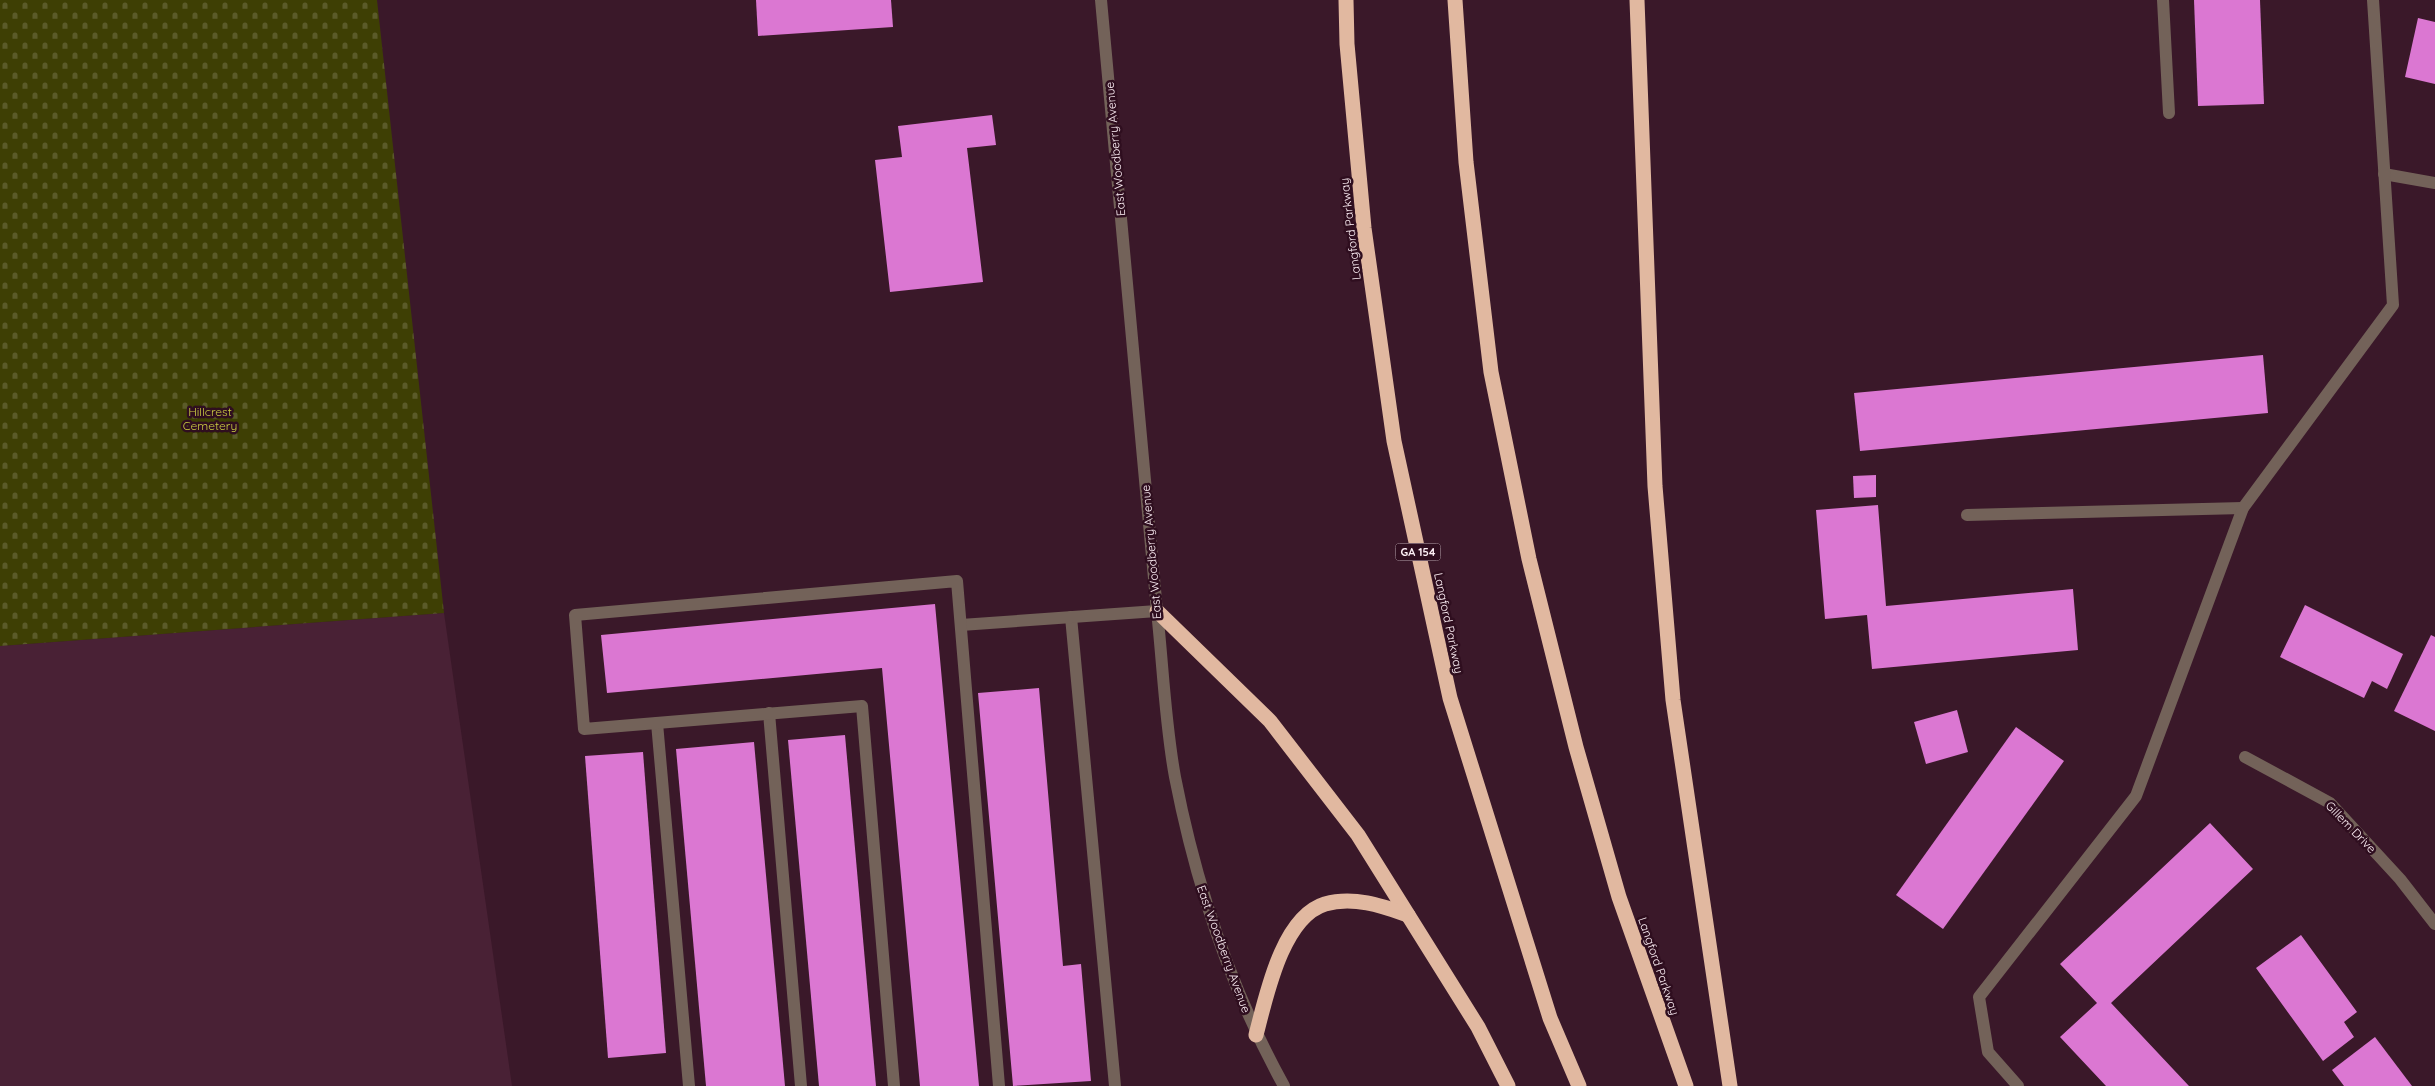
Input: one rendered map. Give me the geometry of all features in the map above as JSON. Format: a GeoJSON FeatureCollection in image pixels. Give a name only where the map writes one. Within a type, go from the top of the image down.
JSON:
{"type":"FeatureCollection","features":[{"type":"Feature","properties":{"kind":"highway","name":"Langford Parkway"},"geometry":{"type":"LineString","coordinates":[[1346,0],[1347,44],[1364,228],[1394,441],[1450,698],[1550,1018],[1579,1086]]}},
{"type":"Feature","properties":{"kind":"highway","name":"Langford Parkway"},"geometry":{"type":"LineString","coordinates":[[1455,0],[1466,162],[1492,372],[1529,559],[1576,748],[1619,897],[1686,1086]]}},
{"type":"Feature","properties":{"kind":"highway"},"geometry":{"type":"LineString","coordinates":[[1637,0],[1656,486],[1672,700],[1730,1086]]}},
{"type":"Feature","properties":{"kind":"highway"},"geometry":{"type":"LineString","coordinates":[[1157,612],[1270,722],[1358,835],[1478,1027],[1508,1086]]}},
{"type":"Feature","properties":{"kind":"highway"},"geometry":{"type":"LineString","coordinates":[[1256,1035],[1281,953],[1300,920],[1324,904],[1355,901],[1379,905],[1408,915]]}},
{"type":"Feature","properties":{"kind":"street","name":"East Woodberry Avenue"},"geometry":{"type":"LineString","coordinates":[[1101,0],[1157,612],[1175,776],[1199,880],[1233,978],[1256,1035],[1284,1086]]}},
{"type":"Feature","properties":{"kind":"street"},"geometry":{"type":"LineString","coordinates":[[2163,0],[2169,113]]}},
{"type":"Feature","properties":{"kind":"street"},"geometry":{"type":"LineString","coordinates":[[2018,1086],[1988,1052],[1979,998],[2136,796],[2244,508],[2393,305],[2373,0]]}},
{"type":"Feature","properties":{"kind":"street"},"geometry":{"type":"LineString","coordinates":[[2384,174],[2435,183]]}},
{"type":"Feature","properties":{"kind":"street"},"geometry":{"type":"LineString","coordinates":[[1967,515],[2244,508]]}},
{"type":"Feature","properties":{"kind":"street"},"geometry":{"type":"LineString","coordinates":[[894,1086],[862,706],[584,729],[575,615],[957,581],[999,1086]]}},
{"type":"Feature","properties":{"kind":"street"},"geometry":{"type":"LineString","coordinates":[[961,625],[1157,612]]}},
{"type":"Feature","properties":{"kind":"street"},"geometry":{"type":"LineString","coordinates":[[1071,617],[1115,1086]]}},
{"type":"Feature","properties":{"kind":"street"},"geometry":{"type":"LineString","coordinates":[[769,713],[801,1086]]}},
{"type":"Feature","properties":{"kind":"street"},"geometry":{"type":"LineString","coordinates":[[657,723],[689,1086]]}},
{"type":"Feature","properties":{"kind":"street","name":"Gillem Drive"},"geometry":{"type":"LineString","coordinates":[[2245,757],[2330,803],[2400,879],[2435,924]]}},
{"type":"Feature","properties":{"kind":"shaded area"},"geometry":{"type":"Polygon","coordinates":[[[444,613],[512,1086],[0,1086],[0,646],[444,613]]]}},
{"type":"Feature","properties":{"kind":"green space","name":"Hillcrest Cemetery"},"geometry":{"type":"Polygon","coordinates":[[[0,0],[377,0],[444,613],[0,646],[0,0]]]}},
{"type":"Feature","properties":{"kind":"building"},"geometry":{"type":"Polygon","coordinates":[[[756,0],[891,0],[893,27],[758,36],[756,0]]]}},
{"type":"Feature","properties":{"kind":"building"},"geometry":{"type":"Polygon","coordinates":[[[2194,0],[2260,0],[2264,104],[2198,106],[2194,0]]]}},
{"type":"Feature","properties":{"kind":"building"},"geometry":{"type":"Polygon","coordinates":[[[2418,18],[2435,22],[2435,84],[2405,77],[2418,18]]]}},
{"type":"Feature","properties":{"kind":"building"},"geometry":{"type":"Polygon","coordinates":[[[992,115],[996,145],[967,148],[983,282],[890,292],[875,160],[902,157],[898,126],[992,115]]]}},
{"type":"Feature","properties":{"kind":"building"},"geometry":{"type":"Polygon","coordinates":[[[2263,355],[2268,413],[1860,451],[1854,393],[2263,355]]]}},
{"type":"Feature","properties":{"kind":"building"},"geometry":{"type":"Polygon","coordinates":[[[1876,475],[1876,497],[1854,498],[1853,476],[1876,475]]]}},
{"type":"Feature","properties":{"kind":"building"},"geometry":{"type":"Polygon","coordinates":[[[1878,505],[1886,606],[2073,589],[2078,650],[1872,669],[1867,615],[1825,619],[1816,510],[1878,505]]]}},
{"type":"Feature","properties":{"kind":"building"},"geometry":{"type":"Polygon","coordinates":[[[935,604],[979,1086],[920,1086],[882,668],[607,693],[601,635],[935,604]]]}},
{"type":"Feature","properties":{"kind":"building"},"geometry":{"type":"Polygon","coordinates":[[[2305,605],[2403,654],[2387,689],[2372,681],[2364,698],[2280,657],[2305,605]]]}},
{"type":"Feature","properties":{"kind":"building"},"geometry":{"type":"Polygon","coordinates":[[[2431,635],[2435,637],[2435,731],[2394,711],[2431,635]]]}},
{"type":"Feature","properties":{"kind":"building"},"geometry":{"type":"Polygon","coordinates":[[[1039,688],[1063,966],[1081,964],[1091,1081],[1013,1086],[978,693],[1039,688]]]}},
{"type":"Feature","properties":{"kind":"building"},"geometry":{"type":"Polygon","coordinates":[[[1957,710],[1968,752],[1926,764],[1914,722],[1957,710]]]}},
{"type":"Feature","properties":{"kind":"building"},"geometry":{"type":"Polygon","coordinates":[[[2016,727],[2064,761],[1943,929],[1896,895],[2016,727]]]}},
{"type":"Feature","properties":{"kind":"building"},"geometry":{"type":"Polygon","coordinates":[[[845,735],[876,1086],[819,1086],[788,740],[845,735]]]}},
{"type":"Feature","properties":{"kind":"building"},"geometry":{"type":"Polygon","coordinates":[[[754,742],[785,1086],[706,1086],[676,749],[754,742]]]}},
{"type":"Feature","properties":{"kind":"building"},"geometry":{"type":"Polygon","coordinates":[[[643,752],[666,1053],[608,1058],[585,756],[643,752]]]}},
{"type":"Feature","properties":{"kind":"building"},"geometry":{"type":"Polygon","coordinates":[[[2210,823],[2253,869],[2111,1003],[2189,1086],[2106,1086],[2060,1037],[2097,1003],[2060,964],[2210,823]]]}},
{"type":"Feature","properties":{"kind":"building"},"geometry":{"type":"Polygon","coordinates":[[[2301,935],[2357,1012],[2344,1022],[2354,1037],[2323,1061],[2256,968],[2301,935]]]}},
{"type":"Feature","properties":{"kind":"building"},"geometry":{"type":"Polygon","coordinates":[[[2375,1037],[2412,1086],[2344,1086],[2332,1070],[2375,1037]]]}}]}
